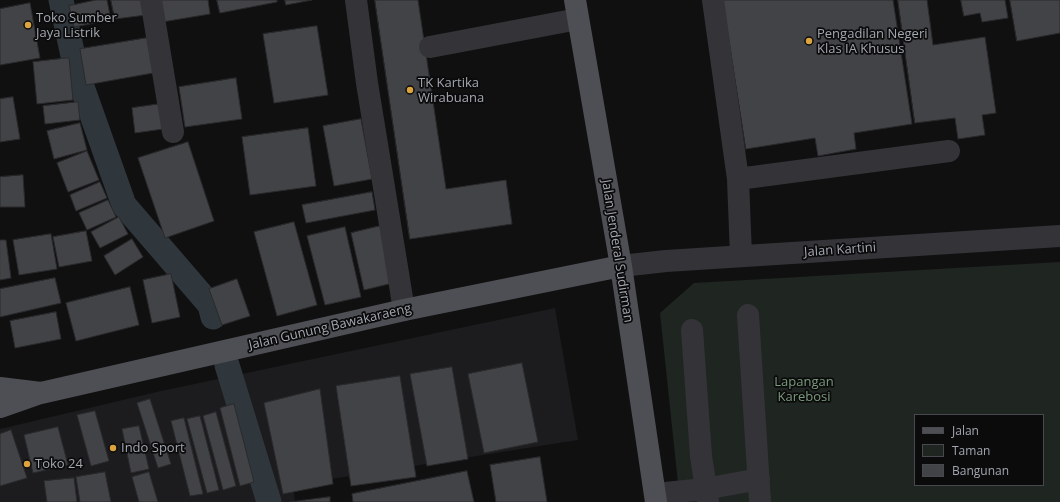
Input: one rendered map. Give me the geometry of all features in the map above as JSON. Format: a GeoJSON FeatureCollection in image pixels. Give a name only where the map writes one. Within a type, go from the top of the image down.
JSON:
{"type":"FeatureCollection","features":[{"type":"Feature","properties":{"kind":"main road","name":"Jalan Jenderal Sudirman"},"geometry":{"type":"LineString","coordinates":[[576,9],[621,266],[656,498]]}},
{"type":"Feature","properties":{"kind":"main road","name":"Jalan Gunung Bawakaraeng"},"geometry":{"type":"LineString","coordinates":[[1,391],[41,393],[404,310],[621,266]]}},
{"type":"Feature","properties":{"kind":"street"},"geometry":{"type":"LineString","coordinates":[[151,0],[173,132]]}},
{"type":"Feature","properties":{"kind":"street"},"geometry":{"type":"LineString","coordinates":[[356,0],[367,83],[404,310]]}},
{"type":"Feature","properties":{"kind":"street"},"geometry":{"type":"LineString","coordinates":[[714,0],[738,179],[741,256]]}},
{"type":"Feature","properties":{"kind":"street"},"geometry":{"type":"LineString","coordinates":[[430,46],[576,9]]}},
{"type":"Feature","properties":{"kind":"street"},"geometry":{"type":"LineString","coordinates":[[738,179],[949,151]]}},
{"type":"Feature","properties":{"kind":"street","name":"Jalan Kartini"},"geometry":{"type":"LineString","coordinates":[[621,266],[666,261],[1060,236]]}},
{"type":"Feature","properties":{"kind":"street"},"geometry":{"type":"LineString","coordinates":[[748,315],[760,502]]}},
{"type":"Feature","properties":{"kind":"street"},"geometry":{"type":"LineString","coordinates":[[692,330],[701,456],[706,495]]}},
{"type":"Feature","properties":{"kind":"street"},"geometry":{"type":"LineString","coordinates":[[656,498],[706,495],[759,479]]}},
{"type":"Feature","properties":{"kind":"shaded area"},"geometry":{"type":"Polygon","coordinates":[[[555,308],[578,440],[293,485],[295,502],[0,502],[0,429],[161,391],[555,308]]]}},
{"type":"Feature","properties":{"kind":"green space","name":"Lapangan Karebosi"},"geometry":{"type":"Polygon","coordinates":[[[1060,262],[1060,502],[680,502],[660,313],[694,283],[1060,262]]]}},
{"type":"Feature","properties":{"kind":"building"},"geometry":{"type":"Polygon","coordinates":[[[96,0],[107,0],[111,20],[74,27],[69,6],[96,0]]]}},
{"type":"Feature","properties":{"kind":"building"},"geometry":{"type":"Polygon","coordinates":[[[111,0],[143,0],[146,15],[115,19],[111,0]]]}},
{"type":"Feature","properties":{"kind":"building"},"geometry":{"type":"Polygon","coordinates":[[[152,0],[208,0],[210,14],[156,23],[152,0]]]}},
{"type":"Feature","properties":{"kind":"building"},"geometry":{"type":"Polygon","coordinates":[[[217,0],[277,0],[277,2],[220,13],[217,0]]]}},
{"type":"Feature","properties":{"kind":"building"},"geometry":{"type":"Polygon","coordinates":[[[285,0],[312,0],[286,5],[285,0]]]}},
{"type":"Feature","properties":{"kind":"building","name":"TK Kartika Wirabuana"},"geometry":{"type":"Polygon","coordinates":[[[375,0],[418,0],[446,189],[506,180],[512,224],[410,239],[375,0]]]}},
{"type":"Feature","properties":{"kind":"building"},"geometry":{"type":"Polygon","coordinates":[[[723,0],[893,0],[912,124],[854,133],[856,149],[818,156],[815,138],[746,149],[723,0]]]}},
{"type":"Feature","properties":{"kind":"building"},"geometry":{"type":"Polygon","coordinates":[[[898,0],[927,0],[933,45],[985,37],[996,113],[982,115],[985,135],[958,139],[955,118],[915,123],[898,0]]]}},
{"type":"Feature","properties":{"kind":"building"},"geometry":{"type":"Polygon","coordinates":[[[961,0],[1005,0],[1008,18],[982,22],[980,13],[964,16],[961,0]]]}},
{"type":"Feature","properties":{"kind":"building"},"geometry":{"type":"Polygon","coordinates":[[[1010,0],[1060,0],[1060,33],[1017,41],[1010,0]]]}},
{"type":"Feature","properties":{"kind":"building"},"geometry":{"type":"Polygon","coordinates":[[[30,3],[40,58],[0,65],[0,9],[30,3]]]}},
{"type":"Feature","properties":{"kind":"building"},"geometry":{"type":"Polygon","coordinates":[[[317,26],[328,95],[274,103],[263,34],[317,26]]]}},
{"type":"Feature","properties":{"kind":"building"},"geometry":{"type":"Polygon","coordinates":[[[147,38],[153,73],[86,85],[80,49],[147,38]]]}},
{"type":"Feature","properties":{"kind":"building"},"geometry":{"type":"Polygon","coordinates":[[[69,58],[73,100],[37,104],[33,62],[69,58]]]}},
{"type":"Feature","properties":{"kind":"building"},"geometry":{"type":"Polygon","coordinates":[[[236,78],[242,119],[185,127],[179,87],[236,78]]]}},
{"type":"Feature","properties":{"kind":"building"},"geometry":{"type":"Polygon","coordinates":[[[13,97],[20,139],[0,142],[0,99],[13,97]]]}},
{"type":"Feature","properties":{"kind":"building"},"geometry":{"type":"Polygon","coordinates":[[[78,102],[80,120],[45,124],[43,106],[78,102]]]}},
{"type":"Feature","properties":{"kind":"building"},"geometry":{"type":"Polygon","coordinates":[[[160,104],[163,129],[135,133],[132,108],[160,104]]]}},
{"type":"Feature","properties":{"kind":"building"},"geometry":{"type":"Polygon","coordinates":[[[361,119],[372,179],[334,186],[323,126],[361,119]]]}},
{"type":"Feature","properties":{"kind":"building"},"geometry":{"type":"Polygon","coordinates":[[[80,123],[87,150],[54,159],[47,131],[80,123]]]}},
{"type":"Feature","properties":{"kind":"building"},"geometry":{"type":"Polygon","coordinates":[[[308,128],[316,186],[250,195],[242,137],[308,128]]]}},
{"type":"Feature","properties":{"kind":"building"},"geometry":{"type":"Polygon","coordinates":[[[188,142],[214,221],[165,238],[138,158],[188,142]]]}},
{"type":"Feature","properties":{"kind":"building"},"geometry":{"type":"Polygon","coordinates":[[[87,151],[99,180],[68,192],[57,163],[87,151]]]}},
{"type":"Feature","properties":{"kind":"building"},"geometry":{"type":"Polygon","coordinates":[[[23,175],[25,207],[0,207],[0,177],[23,175]]]}},
{"type":"Feature","properties":{"kind":"building"},"geometry":{"type":"Polygon","coordinates":[[[100,182],[107,198],[76,211],[70,195],[100,182]]]}},
{"type":"Feature","properties":{"kind":"building"},"geometry":{"type":"Polygon","coordinates":[[[372,192],[375,210],[306,223],[302,205],[372,192]]]}},
{"type":"Feature","properties":{"kind":"building"},"geometry":{"type":"Polygon","coordinates":[[[108,200],[116,217],[87,230],[79,213],[108,200]]]}},
{"type":"Feature","properties":{"kind":"building"},"geometry":{"type":"Polygon","coordinates":[[[119,217],[128,234],[100,248],[91,232],[119,217]]]}},
{"type":"Feature","properties":{"kind":"building"},"geometry":{"type":"Polygon","coordinates":[[[294,222],[317,305],[277,316],[254,232],[294,222]]]}},
{"type":"Feature","properties":{"kind":"building"},"geometry":{"type":"Polygon","coordinates":[[[380,226],[393,283],[364,290],[351,233],[380,226]]]}},
{"type":"Feature","properties":{"kind":"building"},"geometry":{"type":"Polygon","coordinates":[[[345,227],[361,297],[325,305],[307,236],[345,227]]]}},
{"type":"Feature","properties":{"kind":"building"},"geometry":{"type":"Polygon","coordinates":[[[86,231],[92,261],[59,267],[53,237],[86,231]]]}},
{"type":"Feature","properties":{"kind":"building"},"geometry":{"type":"Polygon","coordinates":[[[51,234],[57,269],[19,275],[13,240],[51,234]]]}},
{"type":"Feature","properties":{"kind":"building"},"geometry":{"type":"Polygon","coordinates":[[[132,239],[143,257],[115,275],[104,256],[132,239]]]}},
{"type":"Feature","properties":{"kind":"building"},"geometry":{"type":"Polygon","coordinates":[[[0,240],[6,240],[11,278],[0,280],[0,240]]]}},
{"type":"Feature","properties":{"kind":"building"},"geometry":{"type":"Polygon","coordinates":[[[171,274],[180,317],[152,323],[143,280],[171,274]]]}},
{"type":"Feature","properties":{"kind":"building"},"geometry":{"type":"Polygon","coordinates":[[[55,278],[61,303],[0,317],[0,289],[55,278]]]}},
{"type":"Feature","properties":{"kind":"building"},"geometry":{"type":"Polygon","coordinates":[[[237,279],[250,316],[222,325],[209,289],[237,279]]]}},
{"type":"Feature","properties":{"kind":"building"},"geometry":{"type":"Polygon","coordinates":[[[130,287],[139,325],[76,341],[66,303],[130,287]]]}},
{"type":"Feature","properties":{"kind":"building"},"geometry":{"type":"Polygon","coordinates":[[[56,312],[61,339],[15,348],[10,321],[56,312]]]}},
{"type":"Feature","properties":{"kind":"building"},"geometry":{"type":"Polygon","coordinates":[[[522,363],[538,442],[484,453],[468,374],[522,363]]]}},
{"type":"Feature","properties":{"kind":"building"},"geometry":{"type":"Polygon","coordinates":[[[452,367],[468,459],[427,466],[410,374],[452,367]]]}},
{"type":"Feature","properties":{"kind":"building"},"geometry":{"type":"Polygon","coordinates":[[[400,376],[416,477],[351,486],[336,386],[400,376]]]}},
{"type":"Feature","properties":{"kind":"building"},"geometry":{"type":"Polygon","coordinates":[[[320,389],[333,484],[283,494],[264,403],[320,389]]]}},
{"type":"Feature","properties":{"kind":"building"},"geometry":{"type":"Polygon","coordinates":[[[150,399],[171,464],[158,468],[137,403],[150,399]]]}},
{"type":"Feature","properties":{"kind":"building"},"geometry":{"type":"Polygon","coordinates":[[[234,404],[254,482],[240,486],[220,408],[234,404]]]}},
{"type":"Feature","properties":{"kind":"building"},"geometry":{"type":"Polygon","coordinates":[[[95,411],[109,461],[91,466],[77,415],[95,411]]]}},
{"type":"Feature","properties":{"kind":"building"},"geometry":{"type":"Polygon","coordinates":[[[216,412],[236,486],[223,490],[203,416],[216,412]]]}},
{"type":"Feature","properties":{"kind":"building"},"geometry":{"type":"Polygon","coordinates":[[[200,416],[219,490],[207,493],[187,419],[200,416]]]}},
{"type":"Feature","properties":{"kind":"building"},"geometry":{"type":"Polygon","coordinates":[[[184,418],[203,494],[190,496],[171,421],[184,418]]]}},
{"type":"Feature","properties":{"kind":"building"},"geometry":{"type":"Polygon","coordinates":[[[139,426],[149,469],[131,473],[122,429],[139,426]]]}},
{"type":"Feature","properties":{"kind":"building"},"geometry":{"type":"Polygon","coordinates":[[[58,427],[68,465],[33,473],[24,435],[58,427]]]}},
{"type":"Feature","properties":{"kind":"building"},"geometry":{"type":"Polygon","coordinates":[[[11,430],[27,478],[0,486],[0,434],[11,430]]]}},
{"type":"Feature","properties":{"kind":"building"},"geometry":{"type":"Polygon","coordinates":[[[540,457],[547,502],[496,502],[490,465],[540,457]]]}},
{"type":"Feature","properties":{"kind":"building"},"geometry":{"type":"Polygon","coordinates":[[[467,471],[474,502],[353,502],[352,494],[467,471]]]}},
{"type":"Feature","properties":{"kind":"building"},"geometry":{"type":"Polygon","coordinates":[[[105,472],[111,502],[80,502],[76,477],[105,472]]]}},
{"type":"Feature","properties":{"kind":"building"},"geometry":{"type":"Polygon","coordinates":[[[149,472],[158,502],[139,502],[132,477],[149,472]]]}},
{"type":"Feature","properties":{"kind":"building"},"geometry":{"type":"Polygon","coordinates":[[[74,478],[77,502],[47,502],[44,481],[74,478]]]}},
{"type":"Feature","properties":{"kind":"building"},"geometry":{"type":"Polygon","coordinates":[[[330,497],[330,502],[290,502],[330,497]]]}},
{"type":"Feature","properties":{"kind":"waterway"},"geometry":{"type":"LineString","coordinates":[[61,0],[76,70],[124,205],[210,305],[213,317]]}},
{"type":"Feature","properties":{"kind":"waterway"},"geometry":{"type":"LineString","coordinates":[[227,365],[269,502]]}},
{"type":"Feature","properties":{"kind":"place","name":"Toko Sumber Jaya Listrik"},"geometry":{"type":"Point","coordinates":[28,25]}},
{"type":"Feature","properties":{"kind":"place","name":"Pengadilan Negeri Klas IA Khusus"},"geometry":{"type":"Point","coordinates":[809,41]}},
{"type":"Feature","properties":{"kind":"place","name":"TK Kartika Wirabuana"},"geometry":{"type":"Point","coordinates":[410,90]}},
{"type":"Feature","properties":{"kind":"place","name":"Indo Sport"},"geometry":{"type":"Point","coordinates":[113,448]}},
{"type":"Feature","properties":{"kind":"place","name":"Toko 24"},"geometry":{"type":"Point","coordinates":[27,464]}}]}
